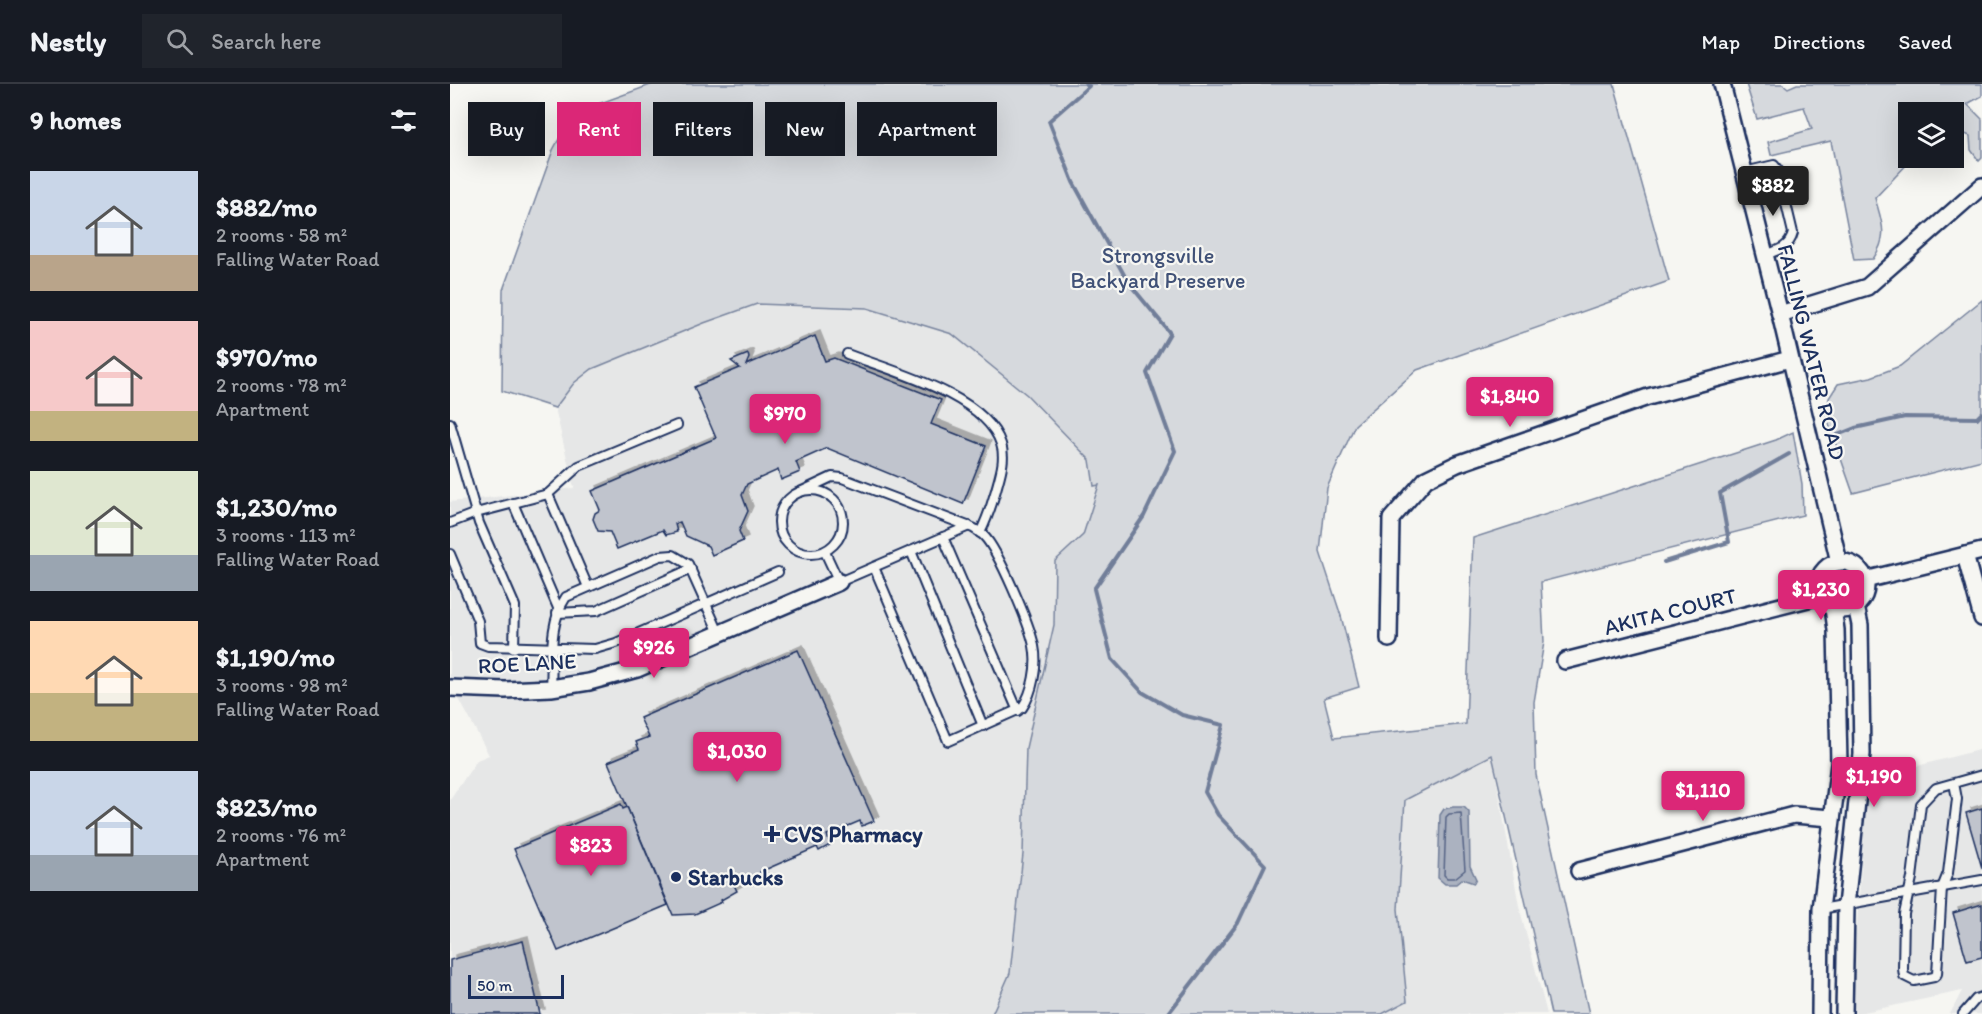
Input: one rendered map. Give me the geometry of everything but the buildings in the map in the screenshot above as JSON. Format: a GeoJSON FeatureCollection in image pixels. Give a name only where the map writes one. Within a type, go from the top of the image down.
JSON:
{"type":"FeatureCollection","features":[{"type":"Feature","properties":{"kind":"street","name":"FALLING WATER ROAD"},"geometry":{"type":"LineString","coordinates":[[1722,84],[1839,562]]}},
{"type":"Feature","properties":{"kind":"street"},"geometry":{"type":"LineString","coordinates":[[1780,314],[1867,287],[1982,186]]}},
{"type":"Feature","properties":{"kind":"street"},"geometry":{"type":"LineString","coordinates":[[1389,639],[1391,519],[1426,479],[1457,464],[1648,397],[1790,359]]}},
{"type":"Feature","properties":{"kind":"street"},"geometry":{"type":"LineString","coordinates":[[1865,580],[1982,551]]}},
{"type":"Feature","properties":{"kind":"street"},"geometry":{"type":"LineString","coordinates":[[1965,555],[1982,618]]}},
{"type":"Feature","properties":{"kind":"street"},"geometry":{"type":"LineString","coordinates":[[1839,562],[1854,565],[1865,580],[1865,593],[1856,606],[1841,610],[1833,608],[1820,596],[1818,583],[1820,575],[1825,569],[1839,562]]}},
{"type":"Feature","properties":{"kind":"street","name":"ROE LANE"},"geometry":{"type":"LineString","coordinates":[[450,688],[505,690],[551,688],[589,682],[637,669],[839,582]]}},
{"type":"Feature","properties":{"kind":"street","name":"AKITA COURT"},"geometry":{"type":"LineString","coordinates":[[1565,661],[1820,596]]}},
{"type":"Feature","properties":{"kind":"street"},"geometry":{"type":"LineString","coordinates":[[1844,1014],[1846,906],[1863,754],[1860,625],[1856,606]]}},
{"type":"Feature","properties":{"kind":"street"},"geometry":{"type":"LineString","coordinates":[[1820,1014],[1821,909],[1839,764],[1836,630],[1833,608]]}},
{"type":"Feature","properties":{"kind":"street"},"geometry":{"type":"LineString","coordinates":[[1579,871],[1794,815],[1831,818]]}},
{"type":"Feature","properties":{"kind":"lane"},"geometry":{"type":"LineString","coordinates":[[1744,172],[1774,165],[1780,180],[1793,233],[1791,241],[1784,249],[1765,255]]}},
{"type":"Feature","properties":{"kind":"lane"},"geometry":{"type":"LineString","coordinates":[[847,354],[951,394],[975,408],[989,422],[1002,446],[1003,459],[995,494],[980,533]]}},
{"type":"Feature","properties":{"kind":"lane"},"geometry":{"type":"LineString","coordinates":[[450,423],[476,513],[515,606],[514,648]]}},
{"type":"Feature","properties":{"kind":"lane"},"geometry":{"type":"LineString","coordinates":[[450,523],[476,513],[548,494],[579,466],[677,425]]}},
{"type":"Feature","properties":{"kind":"lane"},"geometry":{"type":"LineString","coordinates":[[800,492],[822,492],[835,500],[842,514],[840,536],[825,552],[808,555],[799,553],[781,535],[779,526],[781,509],[792,496],[800,492],[832,477],[842,478],[969,526],[980,533],[994,550],[1034,645],[1029,697],[1018,711],[948,741],[874,567]]}},
{"type":"Feature","properties":{"kind":"lane"},"geometry":{"type":"LineString","coordinates":[[548,494],[588,588]]}},
{"type":"Feature","properties":{"kind":"lane"},"geometry":{"type":"LineString","coordinates":[[513,503],[557,611]]}},
{"type":"Feature","properties":{"kind":"lane"},"geometry":{"type":"LineString","coordinates":[[825,552],[839,582],[969,526]]}},
{"type":"Feature","properties":{"kind":"lane"},"geometry":{"type":"LineString","coordinates":[[943,537],[1018,711]]}},
{"type":"Feature","properties":{"kind":"lane"},"geometry":{"type":"LineString","coordinates":[[911,551],[983,726]]}},
{"type":"Feature","properties":{"kind":"lane"},"geometry":{"type":"LineString","coordinates":[[450,554],[478,621],[480,643],[488,646],[514,648],[595,649],[606,646],[778,572]]}},
{"type":"Feature","properties":{"kind":"lane"},"geometry":{"type":"LineString","coordinates":[[551,688],[557,611],[566,597],[660,556],[673,555],[681,558],[691,569],[719,633]]}},
{"type":"Feature","properties":{"kind":"lane"},"geometry":{"type":"LineString","coordinates":[[557,611],[596,611],[691,569]]}},
{"type":"Feature","properties":{"kind":"lane"},"geometry":{"type":"LineString","coordinates":[[1954,783],[1957,800],[1948,873],[1942,888],[1937,974],[1934,977],[1914,981],[1904,976],[1904,914],[1912,878],[1921,804],[1936,788],[1982,775]]}},
{"type":"Feature","properties":{"kind":"lane"},"geometry":{"type":"LineString","coordinates":[[1821,909],[1982,880]]}},
{"type":"Feature","properties":{"kind":"lane"},"geometry":{"type":"LineString","coordinates":[[1963,1014],[1976,999],[1982,997]]}},
{"type":"Feature","properties":{"kind":"shaded area"},"geometry":{"type":"Polygon","coordinates":[[[757,304],[867,308],[952,334],[1027,395],[1090,460],[1094,485],[1104,482],[1083,535],[1055,561],[1054,625],[1026,748],[1023,854],[1010,973],[992,1014],[450,1014],[450,800],[477,760],[489,755],[450,682],[450,502],[574,488],[555,408],[574,383],[591,369],[757,304]]]}},
{"type":"Feature","properties":{"kind":"shaded area"},"geometry":{"type":"Polygon","coordinates":[[[1982,749],[1982,1014],[1950,1014],[1962,991],[1855,1014],[1854,961],[1868,779],[1982,749]]]}},
{"type":"Feature","properties":{"kind":"shaded area"},"geometry":{"type":"Polygon","coordinates":[[[1492,755],[1519,906],[1547,1014],[1382,1014],[1407,1001],[1398,909],[1405,799],[1492,755]]]}},
{"type":"Feature","properties":{"kind":"green space","name":"Strongsville Backyard Preserve"},"geometry":{"type":"Polygon","coordinates":[[[653,84],[1614,84],[1669,281],[1417,370],[1355,425],[1327,488],[1320,552],[1341,616],[1359,687],[1324,698],[1334,738],[1466,724],[1473,538],[1776,440],[1793,432],[1802,484],[1803,515],[1541,582],[1544,642],[1534,702],[1536,775],[1589,1014],[1551,1014],[1492,755],[1405,800],[1398,909],[1407,1001],[1382,1014],[992,1014],[1010,973],[1023,854],[1026,748],[1054,625],[1055,561],[1083,535],[1099,485],[1094,486],[1090,460],[1027,395],[952,334],[867,308],[757,304],[592,369],[574,383],[555,408],[502,391],[503,290],[557,143],[557,156],[641,156],[641,102],[603,102],[653,84]]]}},
{"type":"Feature","properties":{"kind":"green space"},"geometry":{"type":"Polygon","coordinates":[[[1746,84],[1783,84],[1788,88],[1797,84],[1982,84],[1982,96],[1967,104],[1982,119],[1982,158],[1979,161],[1971,150],[1970,136],[1964,134],[1964,102],[1898,102],[1898,168],[1904,168],[1875,198],[1883,229],[1878,251],[1873,259],[1854,260],[1831,141],[1771,155],[1768,142],[1812,129],[1804,107],[1757,119],[1746,84]]]}},
{"type":"Feature","properties":{"kind":"green space"},"geometry":{"type":"Polygon","coordinates":[[[1982,300],[1982,460],[1853,493],[1826,416],[1829,398],[1838,384],[1871,377],[1900,366],[1982,300]]]}},
{"type":"Feature","properties":{"kind":"water"},"geometry":{"type":"Polygon","coordinates":[[[1464,807],[1469,812],[1470,866],[1476,879],[1474,883],[1462,879],[1456,884],[1445,884],[1438,878],[1440,815],[1444,809],[1464,807]]]}},
{"type":"Feature","properties":{"kind":"waterway"},"geometry":{"type":"LineString","coordinates":[[1086,84],[1089,86],[1049,121],[1073,182],[1128,282],[1170,333],[1147,373],[1175,451],[1144,516],[1094,589],[1112,659],[1142,692],[1182,715],[1223,725],[1205,792],[1218,815],[1265,865],[1238,923],[1168,1014]]}},
{"type":"Feature","properties":{"kind":"waterway"},"geometry":{"type":"LineString","coordinates":[[1830,438],[1855,428],[1905,417],[1977,418],[1982,413]]}},
{"type":"Feature","properties":{"kind":"waterway"},"geometry":{"type":"LineString","coordinates":[[1664,562],[1729,542],[1720,493],[1789,454]]}},
{"type":"Feature","properties":{"kind":"place","name":"CVS Pharmacy"},"geometry":{"type":"Point","coordinates":[772,834]}},
{"type":"Feature","properties":{"kind":"place","name":"Starbucks"},"geometry":{"type":"Point","coordinates":[676,877]}}]}
